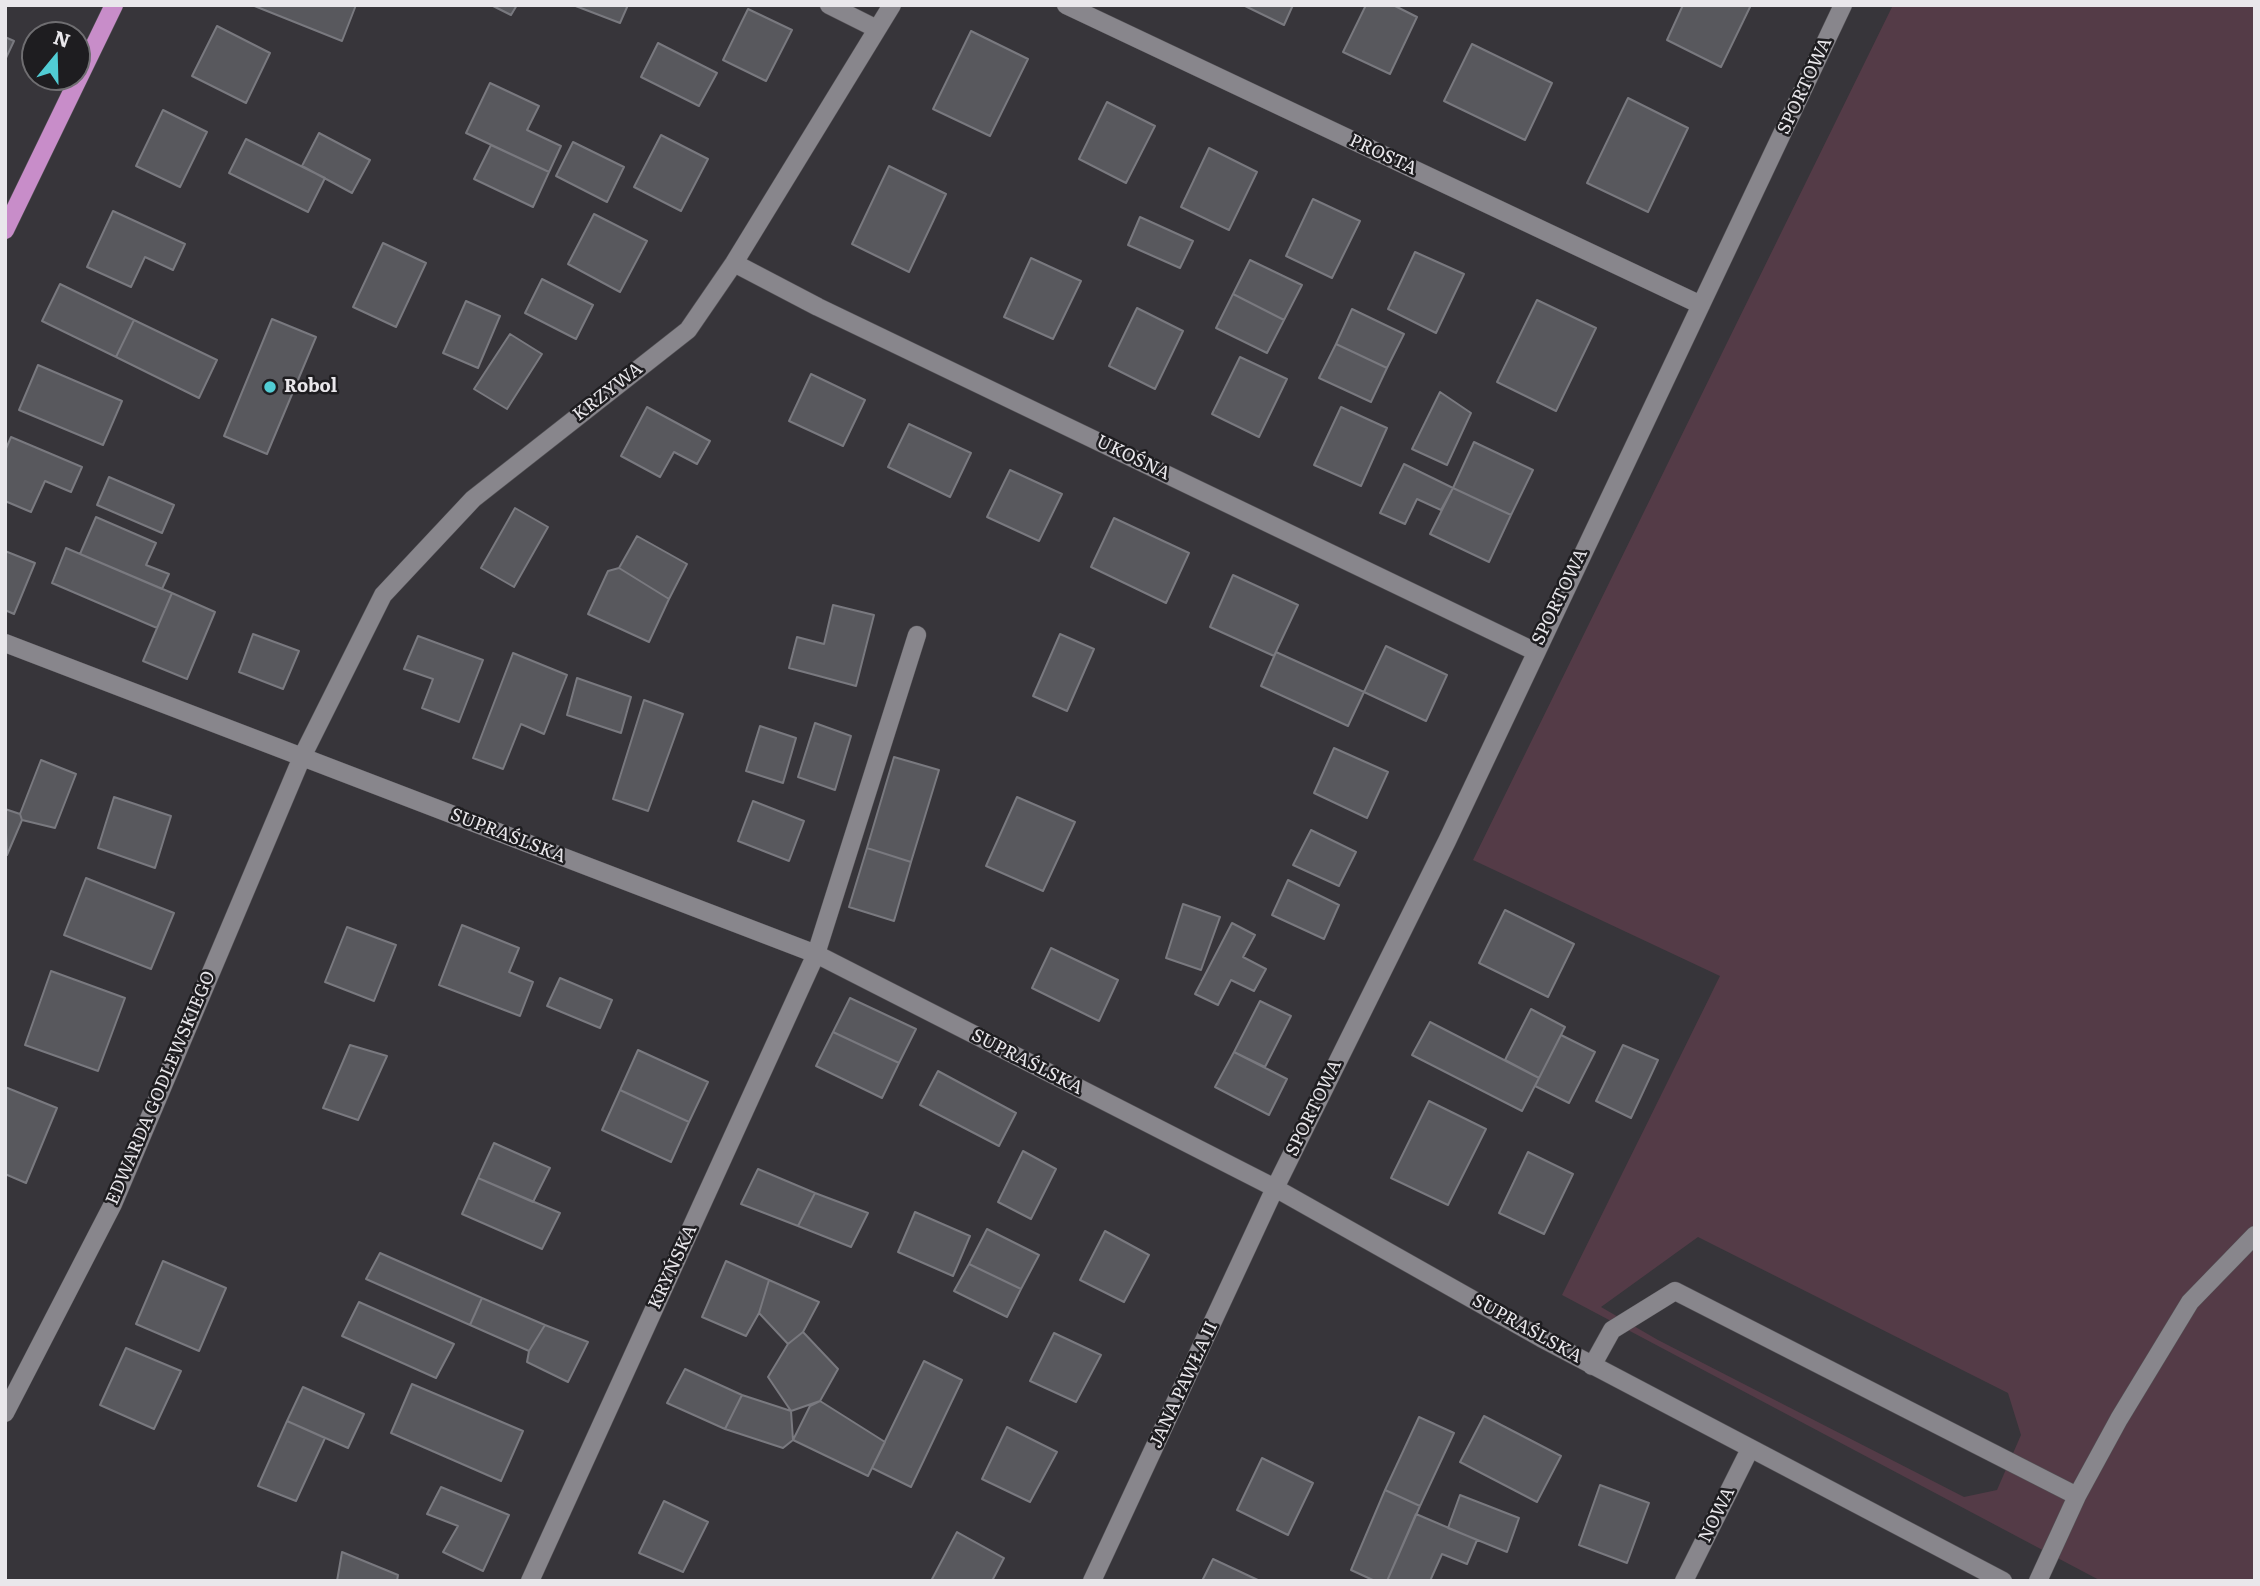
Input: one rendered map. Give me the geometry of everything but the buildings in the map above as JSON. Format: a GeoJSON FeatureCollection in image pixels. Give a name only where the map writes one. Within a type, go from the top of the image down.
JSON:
{"type":"FeatureCollection","features":[{"type":"Feature","properties":{"kind":"main road"},"geometry":{"type":"LineString","coordinates":[[5,230],[114,5]]}},
{"type":"Feature","properties":{"kind":"street"},"geometry":{"type":"LineString","coordinates":[[829,5],[877,29]]}},
{"type":"Feature","properties":{"kind":"street","name":"KRZYWA"},"geometry":{"type":"LineString","coordinates":[[302,757],[383,595],[472,499],[688,330],[734,263],[892,5]]}},
{"type":"Feature","properties":{"kind":"street","name":"PROSTA"},"geometry":{"type":"LineString","coordinates":[[1066,5],[1701,304]]}},
{"type":"Feature","properties":{"kind":"street","name":"SPORTOWA"},"geometry":{"type":"LineString","coordinates":[[1275,1188],[1447,841],[1534,651],[1843,5]]}},
{"type":"Feature","properties":{"kind":"street","name":"UKOŚNA"},"geometry":{"type":"LineString","coordinates":[[734,263],[818,307],[1534,651]]}},
{"type":"Feature","properties":{"kind":"street","name":"KRYŃSKA"},"geometry":{"type":"LineString","coordinates":[[530,1581],[816,954],[917,635]]}},
{"type":"Feature","properties":{"kind":"street","name":"SUPRAŚLSKA"},"geometry":{"type":"LineString","coordinates":[[5,643],[816,954],[1275,1188],[1592,1366],[2003,1581]]}},
{"type":"Feature","properties":{"kind":"street","name":"EDWARDA GODLEWSKIEGO"},"geometry":{"type":"LineString","coordinates":[[5,1413],[113,1204],[302,757]]}},
{"type":"Feature","properties":{"kind":"street","name":"JANA PAWŁA II"},"geometry":{"type":"LineString","coordinates":[[1092,1581],[1275,1188]]}},
{"type":"Feature","properties":{"kind":"street"},"geometry":{"type":"LineString","coordinates":[[2038,1581],[2077,1496],[2119,1419],[2190,1302],[2255,1235]]}},
{"type":"Feature","properties":{"kind":"street"},"geometry":{"type":"LineString","coordinates":[[1592,1366],[1612,1330],[1675,1291],[2077,1496]]}},
{"type":"Feature","properties":{"kind":"street","name":"NOWA"},"geometry":{"type":"LineString","coordinates":[[1684,1581],[1750,1449]]}},
{"type":"Feature","properties":{"kind":"shaded area"},"geometry":{"type":"Polygon","coordinates":[[[1893,5],[2255,5],[2255,1581],[2101,1581],[1562,1295],[1720,976],[1473,860],[1893,5]],[[1698,1237],[1601,1307],[1658,1340],[1964,1497],[1997,1490],[2021,1435],[2008,1393],[1698,1237]]]}},
{"type":"Feature","properties":{"kind":"place","name":"Robol"},"geometry":{"type":"Point","coordinates":[270,387]}}]}
